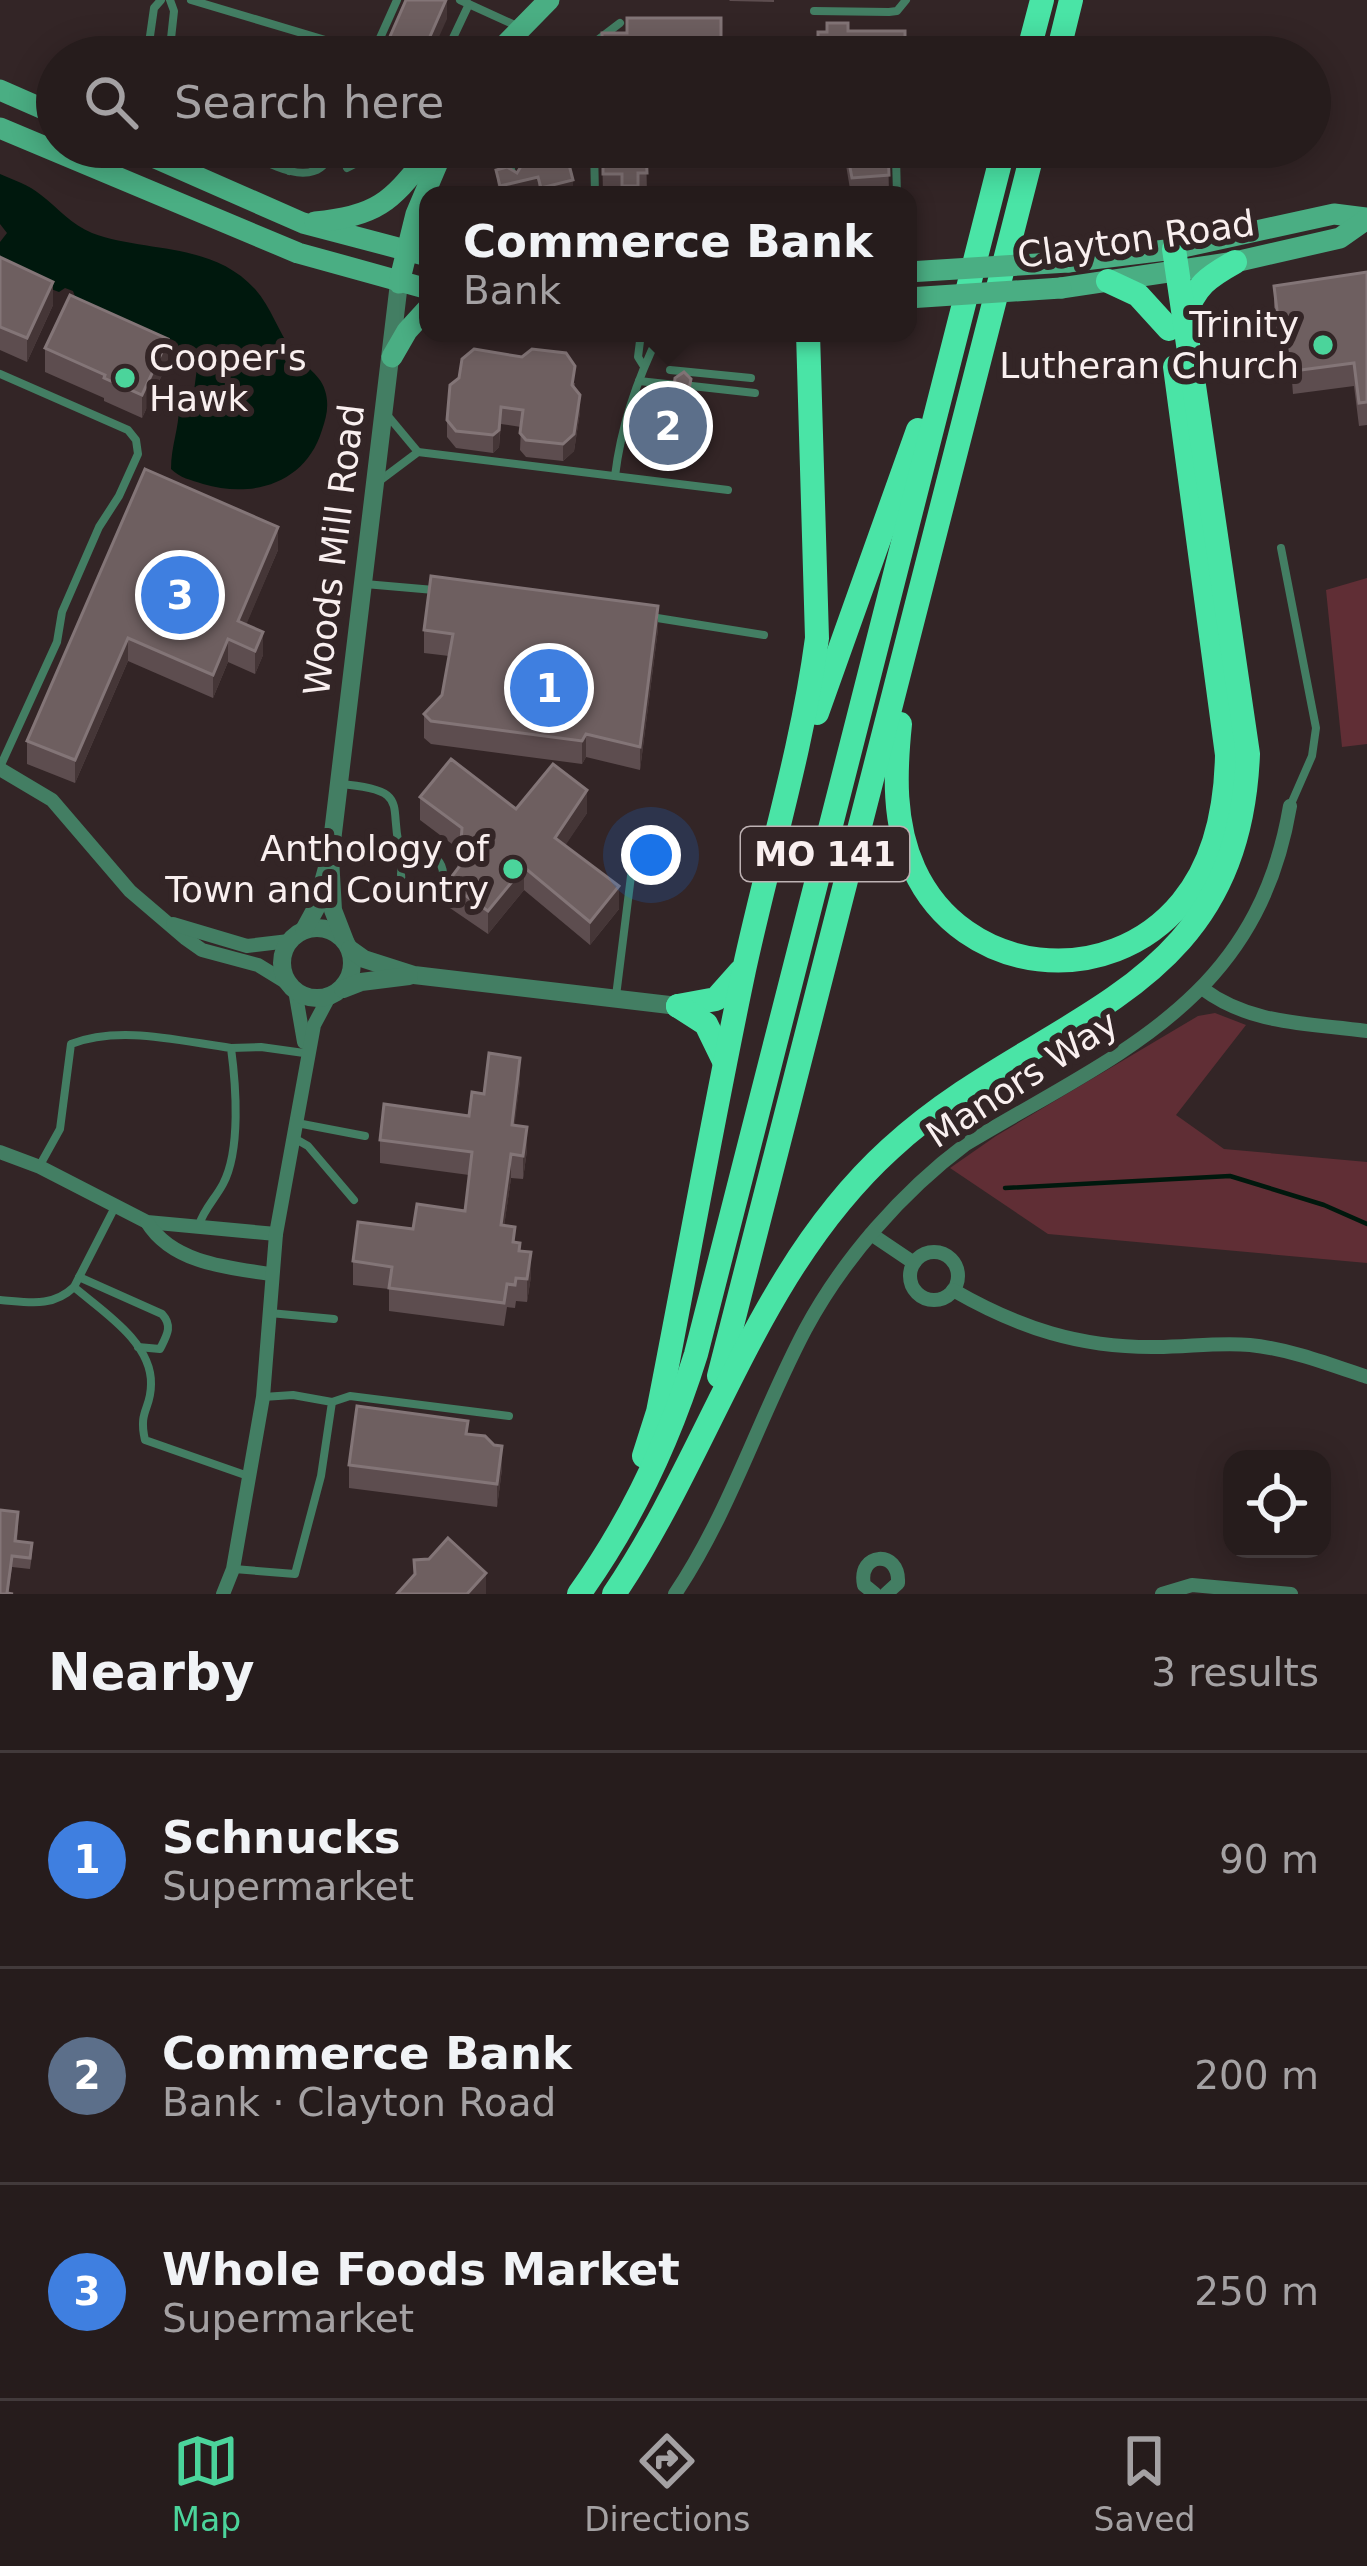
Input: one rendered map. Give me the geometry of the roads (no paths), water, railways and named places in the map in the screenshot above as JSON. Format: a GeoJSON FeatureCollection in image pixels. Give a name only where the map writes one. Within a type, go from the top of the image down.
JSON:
{"type":"FeatureCollection","features":[{"type":"Feature","properties":{"kind":"highway"},"geometry":{"type":"LineString","coordinates":[[1033,36],[1042,0]]}},
{"type":"Feature","properties":{"kind":"highway"},"geometry":{"type":"LineString","coordinates":[[1063,36],[1072,0]]}},
{"type":"Feature","properties":{"kind":"highway","name":"MO 141"},"geometry":{"type":"LineString","coordinates":[[579,1594],[661,1454],[701,1337],[999,168]]}},
{"type":"Feature","properties":{"kind":"highway","name":"MO 141"},"geometry":{"type":"LineString","coordinates":[[614,1594],[662,1517],[712,1401],[1029,168]]}},
{"type":"Feature","properties":{"kind":"highway"},"geometry":{"type":"LineString","coordinates":[[792,780],[979,251]]}},
{"type":"Feature","properties":{"kind":"highway"},"geometry":{"type":"LineString","coordinates":[[685,1469],[786,1274],[856,1182],[922,1120],[961,1091],[1154,971],[1201,919],[1224,875],[1239,830],[1248,754],[1168,261]]}},
{"type":"Feature","properties":{"kind":"highway"},"geometry":{"type":"LineString","coordinates":[[910,634],[898,746],[898,812],[913,868],[946,917],[997,951],[1055,962],[1112,953],[1163,922],[1184,899],[1209,854],[1222,811],[1228,754],[1177,323],[1203,280],[1235,262]]}},
{"type":"Feature","properties":{"kind":"highway"},"geometry":{"type":"LineString","coordinates":[[1108,281],[1138,295],[1177,323]]}},
{"type":"Feature","properties":{"kind":"highway"},"geometry":{"type":"LineString","coordinates":[[610,1548],[658,1412],[745,965],[792,780],[818,638],[804,342]]}},
{"type":"Feature","properties":{"kind":"highway"},"geometry":{"type":"LineString","coordinates":[[678,1006],[716,998],[745,965]]}},
{"type":"Feature","properties":{"kind":"highway"},"geometry":{"type":"LineString","coordinates":[[678,1006],[706,1024],[725,1063]]}},
{"type":"Feature","properties":{"kind":"main road"},"geometry":{"type":"LineString","coordinates":[[514,36],[540,10]]}},
{"type":"Feature","properties":{"kind":"main road"},"geometry":{"type":"LineString","coordinates":[[0,91],[36,106]]}},
{"type":"Feature","properties":{"kind":"main road"},"geometry":{"type":"LineString","coordinates":[[0,128],[36,143]]}},
{"type":"Feature","properties":{"kind":"main road"},"geometry":{"type":"LineString","coordinates":[[96,168],[298,253],[419,287]]}},
{"type":"Feature","properties":{"kind":"main road"},"geometry":{"type":"LineString","coordinates":[[182,168],[303,224],[417,254]]}},
{"type":"Feature","properties":{"kind":"main road"},"geometry":{"type":"LineString","coordinates":[[303,224],[344,220],[378,208],[424,168]]}},
{"type":"Feature","properties":{"kind":"main road"},"geometry":{"type":"LineString","coordinates":[[349,238],[389,237],[430,168]]}},
{"type":"Feature","properties":{"kind":"main road","name":"Clayton Road"},"geometry":{"type":"LineString","coordinates":[[917,297],[1108,281],[1334,214],[1367,219]]}},
{"type":"Feature","properties":{"kind":"main road","name":"Clayton Road"},"geometry":{"type":"LineString","coordinates":[[917,271],[1068,262],[1235,262],[1340,238],[1367,219]]}},
{"type":"Feature","properties":{"kind":"main road","name":"Woods Mill Road"},"geometry":{"type":"LineString","coordinates":[[399,283],[417,254]]}},
{"type":"Feature","properties":{"kind":"main road"},"geometry":{"type":"LineString","coordinates":[[392,357],[419,317]]}},
{"type":"Feature","properties":{"kind":"street","name":"Woods Mill Road"},"geometry":{"type":"LineString","coordinates":[[296,935],[316,908],[330,858],[399,283]]}},
{"type":"Feature","properties":{"kind":"street"},"geometry":{"type":"LineString","coordinates":[[0,768],[52,800],[130,891],[202,950],[258,965],[312,998],[361,982],[414,975]]}},
{"type":"Feature","properties":{"kind":"street","name":"Manors Way"},"geometry":{"type":"LineString","coordinates":[[675,1594],[705,1546],[808,1324],[871,1234],[940,1163],[1144,1036],[1203,988],[1245,936],[1262,903],[1291,806]]}},
{"type":"Feature","properties":{"kind":"street","name":"Woods Mill Road"},"geometry":{"type":"LineString","coordinates":[[330,858],[333,910],[347,945]]}},
{"type":"Feature","properties":{"kind":"street"},"geometry":{"type":"LineString","coordinates":[[168,922],[248,946],[322,927],[364,959],[414,975],[678,1006]]}},
{"type":"Feature","properties":{"kind":"street"},"geometry":{"type":"LineString","coordinates":[[296,935],[282,958],[304,1025],[304,1071]]}},
{"type":"Feature","properties":{"kind":"street"},"geometry":{"type":"LineString","coordinates":[[223,1594],[233,1568],[263,1397],[276,1234],[304,1071],[314,1024],[352,968],[347,945]]}},
{"type":"Feature","properties":{"kind":"street"},"geometry":{"type":"LineString","coordinates":[[1203,988],[1229,1008],[1252,1016],[1367,1031]]}},
{"type":"Feature","properties":{"kind":"street"},"geometry":{"type":"LineString","coordinates":[[0,1152],[40,1167],[147,1222],[276,1234]]}},
{"type":"Feature","properties":{"kind":"street"},"geometry":{"type":"LineString","coordinates":[[147,1222],[155,1235],[196,1259],[271,1274]]}},
{"type":"Feature","properties":{"kind":"street"},"geometry":{"type":"LineString","coordinates":[[871,1234],[914,1263]]}},
{"type":"Feature","properties":{"kind":"street"},"geometry":{"type":"LineString","coordinates":[[933,1252],[950,1258],[958,1274],[953,1290],[938,1300],[921,1296],[912,1286],[914,1263],[933,1252]]}},
{"type":"Feature","properties":{"kind":"street"},"geometry":{"type":"LineString","coordinates":[[953,1290],[1008,1321],[1063,1339],[1138,1347],[1252,1345],[1298,1354],[1367,1377]]}},
{"type":"Feature","properties":{"kind":"street"},"geometry":{"type":"LineString","coordinates":[[874,1594],[864,1586],[862,1573],[868,1562],[880,1558],[892,1562],[898,1571],[895,1588],[886,1594]]}},
{"type":"Feature","properties":{"kind":"street"},"geometry":{"type":"LineString","coordinates":[[1162,1594],[1192,1585],[1291,1594]]}},
{"type":"Feature","properties":{"kind":"lane"},"geometry":{"type":"LineString","coordinates":[[150,36],[154,8],[165,0],[174,11],[171,36]]}},
{"type":"Feature","properties":{"kind":"lane"},"geometry":{"type":"LineString","coordinates":[[190,0],[312,36]]}},
{"type":"Feature","properties":{"kind":"lane"},"geometry":{"type":"LineString","coordinates":[[381,36],[397,0]]}},
{"type":"Feature","properties":{"kind":"lane"},"geometry":{"type":"LineString","coordinates":[[814,11],[889,12],[906,0]]}},
{"type":"Feature","properties":{"kind":"lane"},"geometry":{"type":"LineString","coordinates":[[452,36],[465,2],[540,10]]}},
{"type":"Feature","properties":{"kind":"lane"},"geometry":{"type":"LineString","coordinates":[[603,36],[620,23]]}},
{"type":"Feature","properties":{"kind":"lane"},"geometry":{"type":"LineString","coordinates":[[130,182],[135,168]]}},
{"type":"Feature","properties":{"kind":"lane"},"geometry":{"type":"LineString","coordinates":[[284,168],[317,168]]}},
{"type":"Feature","properties":{"kind":"lane"},"geometry":{"type":"LineString","coordinates":[[513,168],[515,180]]}},
{"type":"Feature","properties":{"kind":"lane"},"geometry":{"type":"LineString","coordinates":[[639,342],[638,357],[643,365]]}},
{"type":"Feature","properties":{"kind":"lane"},"geometry":{"type":"LineString","coordinates":[[615,476],[618,445],[643,365],[655,342]]}},
{"type":"Feature","properties":{"kind":"lane"},"geometry":{"type":"LineString","coordinates":[[670,370],[751,378]]}},
{"type":"Feature","properties":{"kind":"lane"},"geometry":{"type":"LineString","coordinates":[[0,374],[128,430],[138,454],[98,527],[62,612],[57,642],[0,768]]}},
{"type":"Feature","properties":{"kind":"lane"},"geometry":{"type":"LineString","coordinates":[[639,381],[676,385]]}},
{"type":"Feature","properties":{"kind":"lane"},"geometry":{"type":"LineString","coordinates":[[692,386],[754,393]]}},
{"type":"Feature","properties":{"kind":"lane"},"geometry":{"type":"LineString","coordinates":[[385,412],[418,452]]}},
{"type":"Feature","properties":{"kind":"lane"},"geometry":{"type":"LineString","coordinates":[[375,491],[386,472],[418,452],[728,490]]}},
{"type":"Feature","properties":{"kind":"lane"},"geometry":{"type":"LineString","coordinates":[[1281,548],[1316,728],[1312,756],[1291,806]]}},
{"type":"Feature","properties":{"kind":"lane"},"geometry":{"type":"LineString","coordinates":[[364,584],[452,592]]}},
{"type":"Feature","properties":{"kind":"lane"},"geometry":{"type":"LineString","coordinates":[[637,615],[764,635]]}},
{"type":"Feature","properties":{"kind":"lane"},"geometry":{"type":"LineString","coordinates":[[339,784],[387,792],[394,804],[404,883],[412,892],[432,892],[441,883],[440,862],[429,854],[415,854],[404,863]]}},
{"type":"Feature","properties":{"kind":"lane"},"geometry":{"type":"LineString","coordinates":[[616,998],[636,836]]}},
{"type":"Feature","properties":{"kind":"lane"},"geometry":{"type":"LineString","coordinates":[[40,1167],[60,1129],[70,1044],[94,1034],[136,1035],[304,1053]]}},
{"type":"Feature","properties":{"kind":"lane"},"geometry":{"type":"LineString","coordinates":[[199,1226],[203,1211],[225,1180],[231,1155],[237,1090],[231,1048]]}},
{"type":"Feature","properties":{"kind":"lane"},"geometry":{"type":"LineString","coordinates":[[294,1130],[365,1136]]}},
{"type":"Feature","properties":{"kind":"lane"},"geometry":{"type":"LineString","coordinates":[[294,1130],[354,1200]]}},
{"type":"Feature","properties":{"kind":"lane"},"geometry":{"type":"LineString","coordinates":[[0,1299],[51,1303],[74,1287],[116,1206]]}},
{"type":"Feature","properties":{"kind":"lane"},"geometry":{"type":"LineString","coordinates":[[79,1277],[162,1314],[168,1321],[169,1331],[160,1349],[138,1347]]}},
{"type":"Feature","properties":{"kind":"lane"},"geometry":{"type":"LineString","coordinates":[[74,1287],[138,1347],[152,1382],[140,1419],[145,1440],[249,1477]]}},
{"type":"Feature","properties":{"kind":"lane"},"geometry":{"type":"LineString","coordinates":[[268,1313],[334,1319]]}},
{"type":"Feature","properties":{"kind":"lane"},"geometry":{"type":"LineString","coordinates":[[263,1397],[293,1395],[332,1402],[350,1396],[509,1416]]}},
{"type":"Feature","properties":{"kind":"lane"},"geometry":{"type":"LineString","coordinates":[[233,1568],[295,1574],[321,1476],[332,1402]]}},
{"type":"Feature","properties":{"kind":"waterway"},"geometry":{"type":"LineString","coordinates":[[1005,1188],[1230,1176],[1324,1205],[1367,1224]]}},
{"type":"Feature","properties":{"kind":"place","name":"Trinity Lutheran Church"},"geometry":{"type":"Point","coordinates":[1323,345]}},
{"type":"Feature","properties":{"kind":"place","name":"Cooper's Hawk"},"geometry":{"type":"Point","coordinates":[125,378]}},
{"type":"Feature","properties":{"kind":"place","name":"Commerce Bank"},"geometry":{"type":"Point","coordinates":[668,426]}},
{"type":"Feature","properties":{"kind":"place","name":"Whole Foods Market"},"geometry":{"type":"Point","coordinates":[180,595]}},
{"type":"Feature","properties":{"kind":"place","name":"Schnucks"},"geometry":{"type":"Point","coordinates":[549,688]}},
{"type":"Feature","properties":{"kind":"place","name":"Anthology of Town and Country"},"geometry":{"type":"Point","coordinates":[513,869]}}]}
